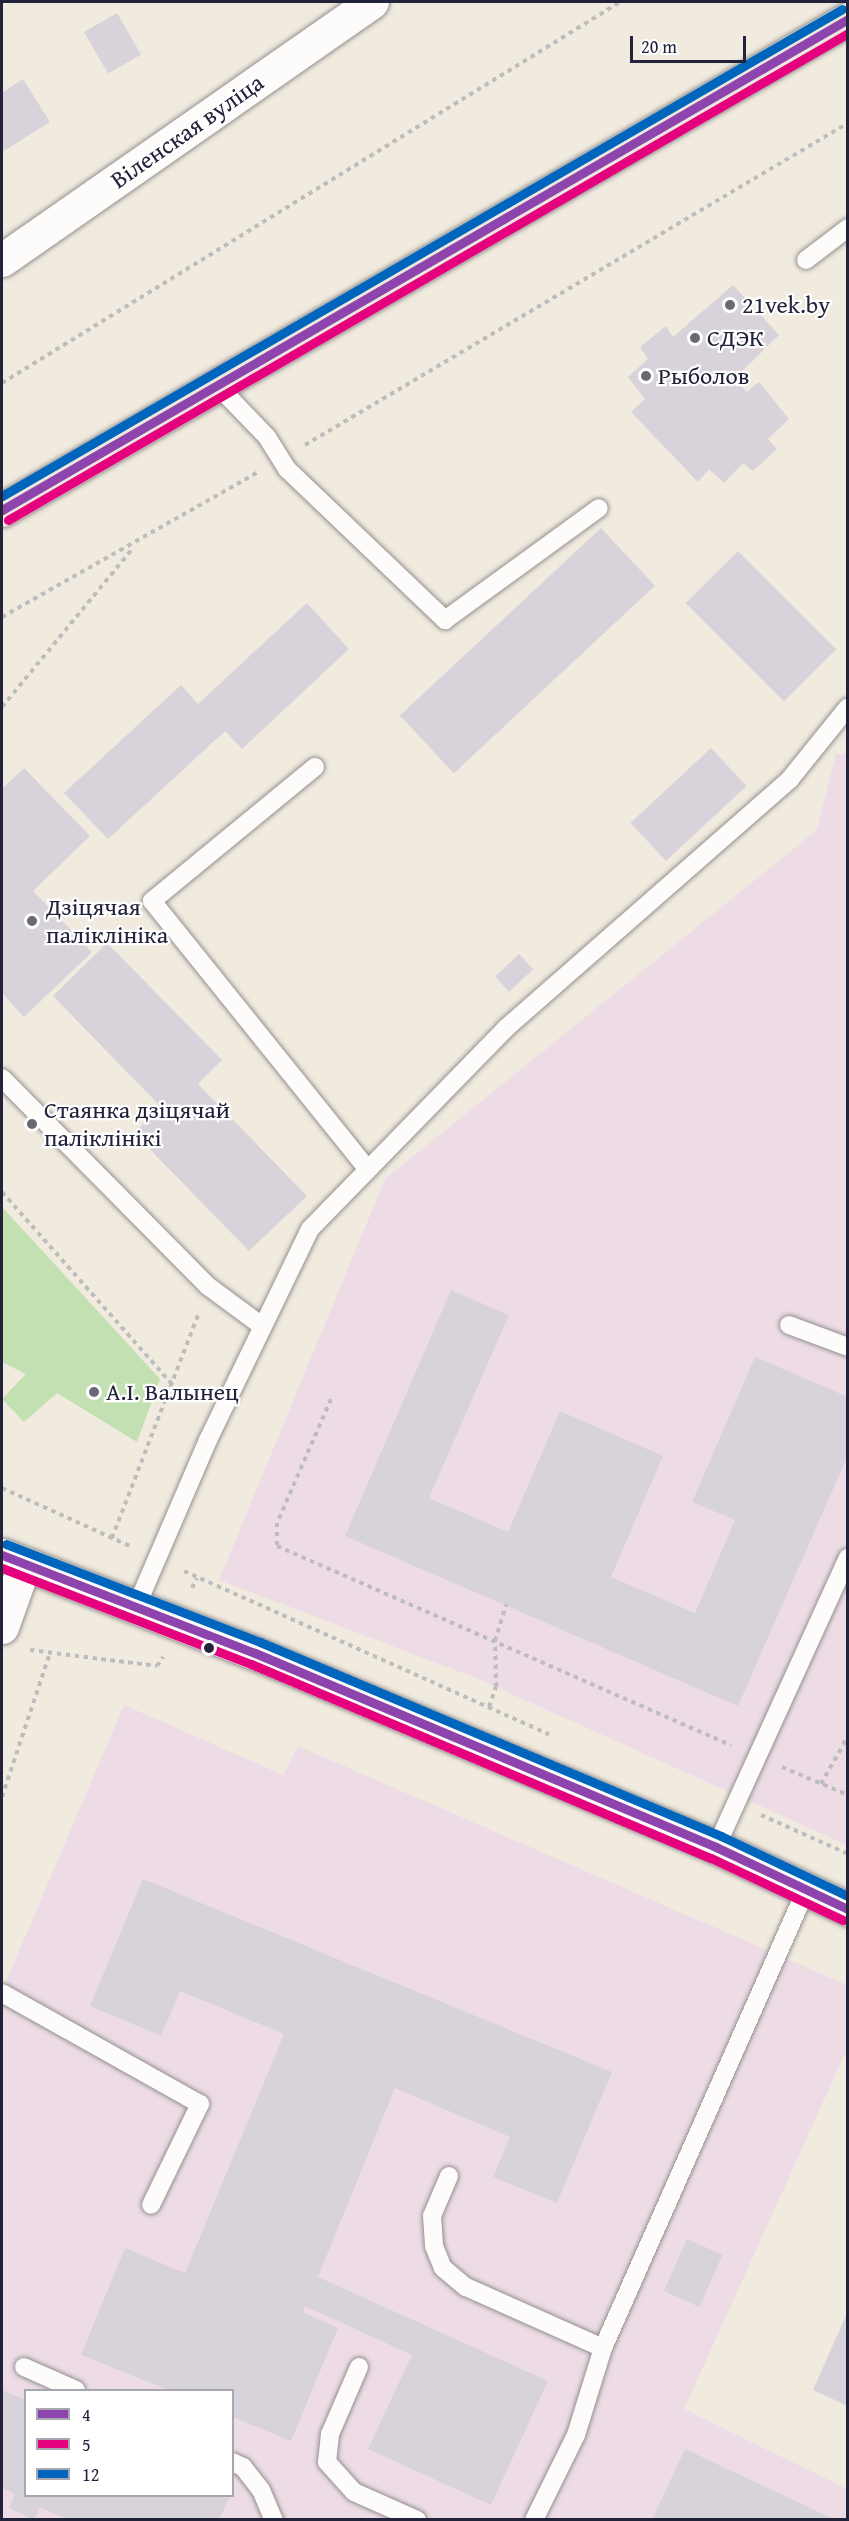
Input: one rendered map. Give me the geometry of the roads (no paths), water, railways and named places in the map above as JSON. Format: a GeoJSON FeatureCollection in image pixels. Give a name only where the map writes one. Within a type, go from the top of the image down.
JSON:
{"type":"FeatureCollection","features":[{"type":"Feature","properties":{"kind":"main road"},"geometry":{"type":"LineString","coordinates":[[2,510],[848,19]]}},
{"type":"Feature","properties":{"kind":"street","name":"Віленская вуліца"},"geometry":{"type":"LineString","coordinates":[[2,260],[372,2]]}},
{"type":"Feature","properties":{"kind":"street"},"geometry":{"type":"LineString","coordinates":[[13,1638],[12,1562],[137,1605],[716,1847],[848,1909]]}},
{"type":"Feature","properties":{"kind":"lane"},"geometry":{"type":"LineString","coordinates":[[806,260],[848,228]]}},
{"type":"Feature","properties":{"kind":"lane"},"geometry":{"type":"LineString","coordinates":[[217,385],[281,459],[445,620],[599,508]]}},
{"type":"Feature","properties":{"kind":"lane"},"geometry":{"type":"LineString","coordinates":[[137,1605],[262,1326],[310,1229],[506,1028],[790,779],[848,707]]}},
{"type":"Feature","properties":{"kind":"lane"},"geometry":{"type":"LineString","coordinates":[[315,767],[152,901],[367,1168]]}},
{"type":"Feature","properties":{"kind":"lane"},"geometry":{"type":"LineString","coordinates":[[2,1078],[208,1286],[262,1326]]}},
{"type":"Feature","properties":{"kind":"lane"},"geometry":{"type":"LineString","coordinates":[[789,1326],[848,1347]]}},
{"type":"Feature","properties":{"kind":"lane"},"geometry":{"type":"LineString","coordinates":[[716,1847],[754,1756],[848,1558]]}},
{"type":"Feature","properties":{"kind":"lane"},"geometry":{"type":"LineString","coordinates":[[534,2520],[576,2435],[603,2348],[806,1890]]}},
{"type":"Feature","properties":{"kind":"lane"},"geometry":{"type":"LineString","coordinates":[[2,1993],[200,2104],[151,2205]]}},
{"type":"Feature","properties":{"kind":"lane"},"geometry":{"type":"LineString","coordinates":[[449,2176],[432,2216],[434,2246],[443,2268],[466,2287],[603,2348]]}},
{"type":"Feature","properties":{"kind":"lane"},"geometry":{"type":"LineString","coordinates":[[24,2367],[72,2389]]}},
{"type":"Feature","properties":{"kind":"lane"},"geometry":{"type":"LineString","coordinates":[[359,2367],[330,2434],[327,2462],[354,2492],[417,2520]]}},
{"type":"Feature","properties":{"kind":"lane"},"geometry":{"type":"LineString","coordinates":[[234,2463],[243,2467],[261,2490],[274,2520]]}},
{"type":"Feature","properties":{"kind":"place","name":"21vek.by"},"geometry":{"type":"Point","coordinates":[730,305]}},
{"type":"Feature","properties":{"kind":"place","name":"СДЭК"},"geometry":{"type":"Point","coordinates":[695,338]}},
{"type":"Feature","properties":{"kind":"place","name":"Рыболов"},"geometry":{"type":"Point","coordinates":[646,376]}},
{"type":"Feature","properties":{"kind":"place","name":"Дзіцячая паліклініка"},"geometry":{"type":"Point","coordinates":[32,921]}},
{"type":"Feature","properties":{"kind":"place","name":"Стаянка дзіцячай паліклінікі"},"geometry":{"type":"Point","coordinates":[32,1124]}},
{"type":"Feature","properties":{"kind":"place","name":"А.І. Валынец"},"geometry":{"type":"Point","coordinates":[94,1392]}}]}
